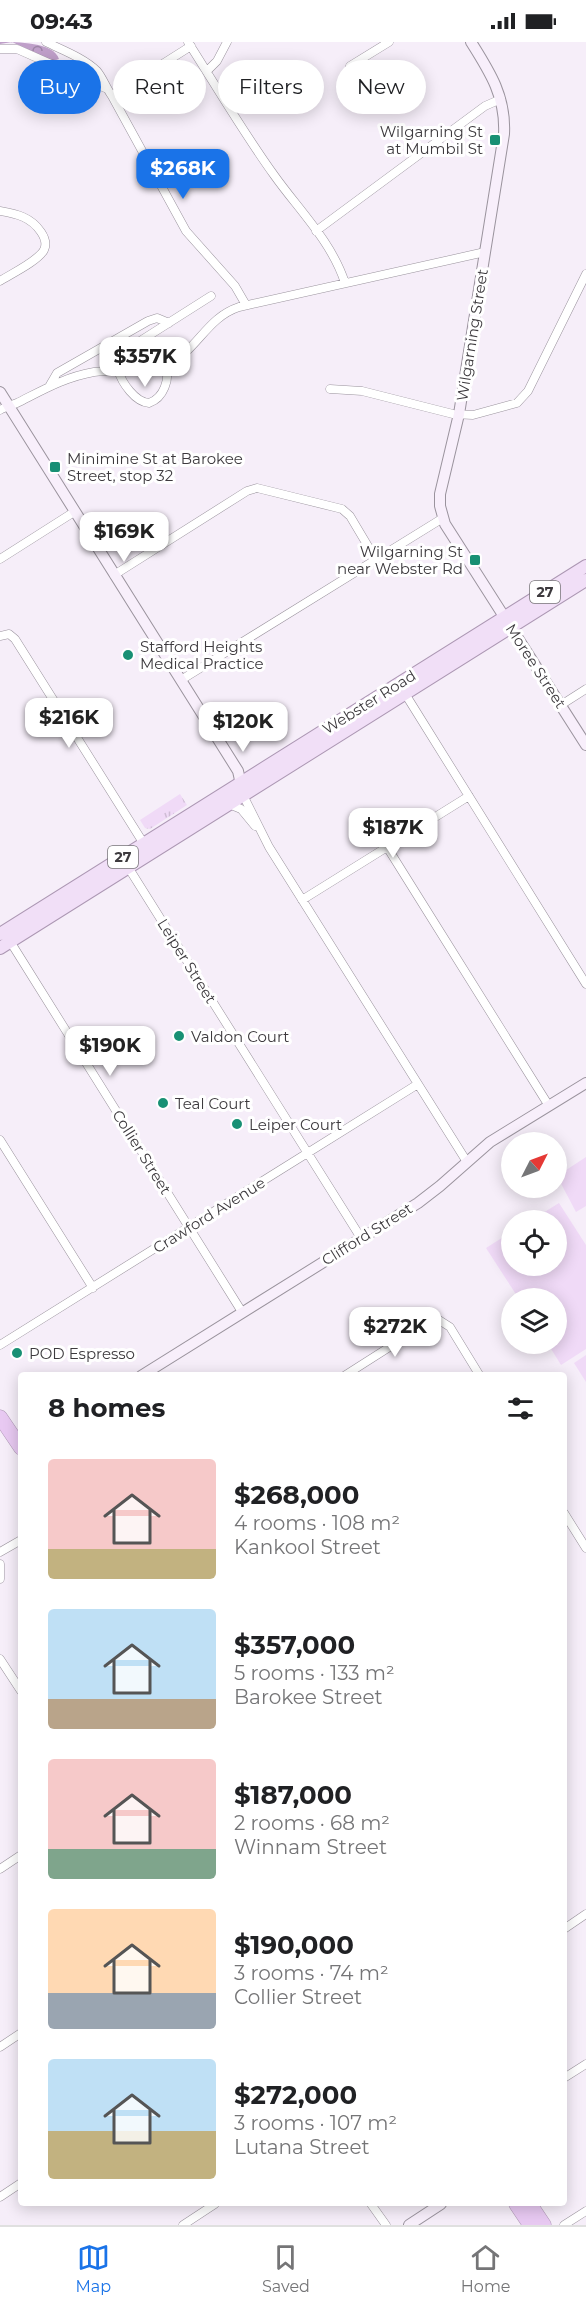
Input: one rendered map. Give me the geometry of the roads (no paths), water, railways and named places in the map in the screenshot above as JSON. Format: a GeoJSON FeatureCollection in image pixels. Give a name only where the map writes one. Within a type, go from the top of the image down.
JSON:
{"type":"FeatureCollection","features":[{"type":"Feature","properties":{"kind":"highway"},"geometry":{"type":"LineString","coordinates":[[0,1417],[18,1444]]}},
{"type":"Feature","properties":{"kind":"highway"},"geometry":{"type":"LineString","coordinates":[[517,2206],[530,2225]]}},
{"type":"Feature","properties":{"kind":"highway"},"geometry":{"type":"LineString","coordinates":[[531,2206],[544,2225]]}},
{"type":"Feature","properties":{"kind":"main road","name":"Webster Road"},"geometry":{"type":"LineString","coordinates":[[508,622],[586,566]]}},
{"type":"Feature","properties":{"kind":"main road","name":"Webster Road"},"geometry":{"type":"LineString","coordinates":[[3,939],[241,782],[402,688],[508,622],[586,580]]}},
{"type":"Feature","properties":{"kind":"main road","name":"Webster Road"},"geometry":{"type":"LineString","coordinates":[[3,939],[128,867],[229,804],[402,688]]}},
{"type":"Feature","properties":{"kind":"street"},"geometry":{"type":"LineString","coordinates":[[46,42],[93,68],[100,76],[186,231],[235,286],[246,305]]}},
{"type":"Feature","properties":{"kind":"street"},"geometry":{"type":"LineString","coordinates":[[207,71],[218,61],[227,42]]}},
{"type":"Feature","properties":{"kind":"street"},"geometry":{"type":"LineString","coordinates":[[360,60],[389,42]]}},
{"type":"Feature","properties":{"kind":"street","name":"Wilgarning Street"},"geometry":{"type":"LineString","coordinates":[[442,518],[440,494],[459,414],[504,134],[501,99],[490,72],[471,42]]}},
{"type":"Feature","properties":{"kind":"street"},"geometry":{"type":"LineString","coordinates":[[112,96],[190,44],[272,172],[316,231],[340,270],[345,283]]}},
{"type":"Feature","properties":{"kind":"street"},"geometry":{"type":"LineString","coordinates":[[0,49],[17,49],[105,88]]}},
{"type":"Feature","properties":{"kind":"street"},"geometry":{"type":"LineString","coordinates":[[316,231],[485,105],[501,99]]}},
{"type":"Feature","properties":{"kind":"street"},"geometry":{"type":"LineString","coordinates":[[0,211],[16,214],[33,222],[45,238],[45,245],[39,255],[0,280]]}},
{"type":"Feature","properties":{"kind":"street"},"geometry":{"type":"LineString","coordinates":[[4,408],[50,385],[75,376],[166,365],[189,350],[218,317],[246,305],[485,252]]}},
{"type":"Feature","properties":{"kind":"street"},"geometry":{"type":"LineString","coordinates":[[330,389],[362,391],[459,414],[481,414],[513,405],[522,400],[586,274]]}},
{"type":"Feature","properties":{"kind":"street"},"geometry":{"type":"LineString","coordinates":[[104,371],[115,357],[211,296]]}},
{"type":"Feature","properties":{"kind":"street"},"geometry":{"type":"LineString","coordinates":[[50,385],[57,373],[151,320],[159,319],[169,322]]}},
{"type":"Feature","properties":{"kind":"street"},"geometry":{"type":"LineString","coordinates":[[118,370],[122,380],[138,399],[149,403],[159,397],[167,381],[169,375],[166,365]]}},
{"type":"Feature","properties":{"kind":"street"},"geometry":{"type":"LineString","coordinates":[[0,392],[4,408],[74,512],[238,771],[243,795],[258,829],[467,1162]]}},
{"type":"Feature","properties":{"kind":"street"},"geometry":{"type":"LineString","coordinates":[[114,575],[247,491],[257,488],[342,509],[350,516],[375,558]]}},
{"type":"Feature","properties":{"kind":"street"},"geometry":{"type":"LineString","coordinates":[[0,559],[74,512]]}},
{"type":"Feature","properties":{"kind":"street"},"geometry":{"type":"LineString","coordinates":[[181,680],[442,518],[508,622]]}},
{"type":"Feature","properties":{"kind":"street","name":"Moree Street"},"geometry":{"type":"LineString","coordinates":[[508,622],[586,745]]}},
{"type":"Feature","properties":{"kind":"street"},"geometry":{"type":"LineString","coordinates":[[0,636],[9,634],[15,639],[144,844]]}},
{"type":"Feature","properties":{"kind":"street"},"geometry":{"type":"LineString","coordinates":[[402,688],[586,984]]}},
{"type":"Feature","properties":{"kind":"street"},"geometry":{"type":"LineString","coordinates":[[561,705],[586,689]]}},
{"type":"Feature","properties":{"kind":"street"},"geometry":{"type":"LineString","coordinates":[[302,900],[469,796]]}},
{"type":"Feature","properties":{"kind":"street"},"geometry":{"type":"LineString","coordinates":[[229,804],[241,809],[258,829]]}},
{"type":"Feature","properties":{"kind":"street"},"geometry":{"type":"LineString","coordinates":[[387,847],[549,1106]]}},
{"type":"Feature","properties":{"kind":"street","name":"Leiper Street"},"geometry":{"type":"LineString","coordinates":[[128,867],[361,1238]]}},
{"type":"Feature","properties":{"kind":"street","name":"Collier Street"},"geometry":{"type":"LineString","coordinates":[[3,939],[242,1312]]}},
{"type":"Feature","properties":{"kind":"street","name":"Clifford Street"},"geometry":{"type":"LineString","coordinates":[[147,1372],[431,1194],[490,1142],[586,1083]]}},
{"type":"Feature","properties":{"kind":"street","name":"Crawford Avenue"},"geometry":{"type":"LineString","coordinates":[[0,1345],[418,1084]]}},
{"type":"Feature","properties":{"kind":"street"},"geometry":{"type":"LineString","coordinates":[[0,1140],[93,1288]]}},
{"type":"Feature","properties":{"kind":"street"},"geometry":{"type":"LineString","coordinates":[[350,1372],[424,1325],[439,1320],[450,1328],[478,1372]]}},
{"type":"Feature","properties":{"kind":"street"},"geometry":{"type":"LineString","coordinates":[[567,1518],[586,1548]]}},
{"type":"Feature","properties":{"kind":"street"},"geometry":{"type":"LineString","coordinates":[[0,1552],[18,1542]]}},
{"type":"Feature","properties":{"kind":"street"},"geometry":{"type":"LineString","coordinates":[[0,1564],[0,1579]]}},
{"type":"Feature","properties":{"kind":"street"},"geometry":{"type":"LineString","coordinates":[[1,1662],[18,1686]]}},
{"type":"Feature","properties":{"kind":"street"},"geometry":{"type":"LineString","coordinates":[[0,1869],[18,1857]]}},
{"type":"Feature","properties":{"kind":"street"},"geometry":{"type":"LineString","coordinates":[[567,1927],[586,1914]]}},
{"type":"Feature","properties":{"kind":"street"},"geometry":{"type":"LineString","coordinates":[[0,2047],[18,2035]]}},
{"type":"Feature","properties":{"kind":"street"},"geometry":{"type":"LineString","coordinates":[[567,2076],[586,2064]]}},
{"type":"Feature","properties":{"kind":"street"},"geometry":{"type":"LineString","coordinates":[[0,2197],[18,2185]]}},
{"type":"Feature","properties":{"kind":"street"},"geometry":{"type":"LineString","coordinates":[[183,2225],[212,2206]]}},
{"type":"Feature","properties":{"kind":"street"},"geometry":{"type":"LineString","coordinates":[[372,2206],[386,2225]]}},
{"type":"Feature","properties":{"kind":"street"},"geometry":{"type":"LineString","coordinates":[[409,2225],[438,2206]]}},
{"type":"Feature","properties":{"kind":"street"},"geometry":{"type":"LineString","coordinates":[[564,2225],[586,2211]]}},
{"type":"Feature","properties":{"kind":"place","name":"Wilgarning St at Mumbil St"},"geometry":{"type":"Point","coordinates":[495,140]}},
{"type":"Feature","properties":{"kind":"place","name":"Minimine St at Barokee Street, stop 32"},"geometry":{"type":"Point","coordinates":[55,467]}},
{"type":"Feature","properties":{"kind":"place","name":"Wilgarning St near Webster Rd"},"geometry":{"type":"Point","coordinates":[475,560]}},
{"type":"Feature","properties":{"kind":"place","name":"Stafford Heights Medical Practice"},"geometry":{"type":"Point","coordinates":[128,655]}},
{"type":"Feature","properties":{"kind":"place","name":"Valdon Court"},"geometry":{"type":"Point","coordinates":[179,1036]}},
{"type":"Feature","properties":{"kind":"place","name":"Teal Court"},"geometry":{"type":"Point","coordinates":[163,1103]}},
{"type":"Feature","properties":{"kind":"place","name":"Leiper Court"},"geometry":{"type":"Point","coordinates":[237,1124]}},
{"type":"Feature","properties":{"kind":"place","name":"POD Espresso"},"geometry":{"type":"Point","coordinates":[17,1353]}}]}
